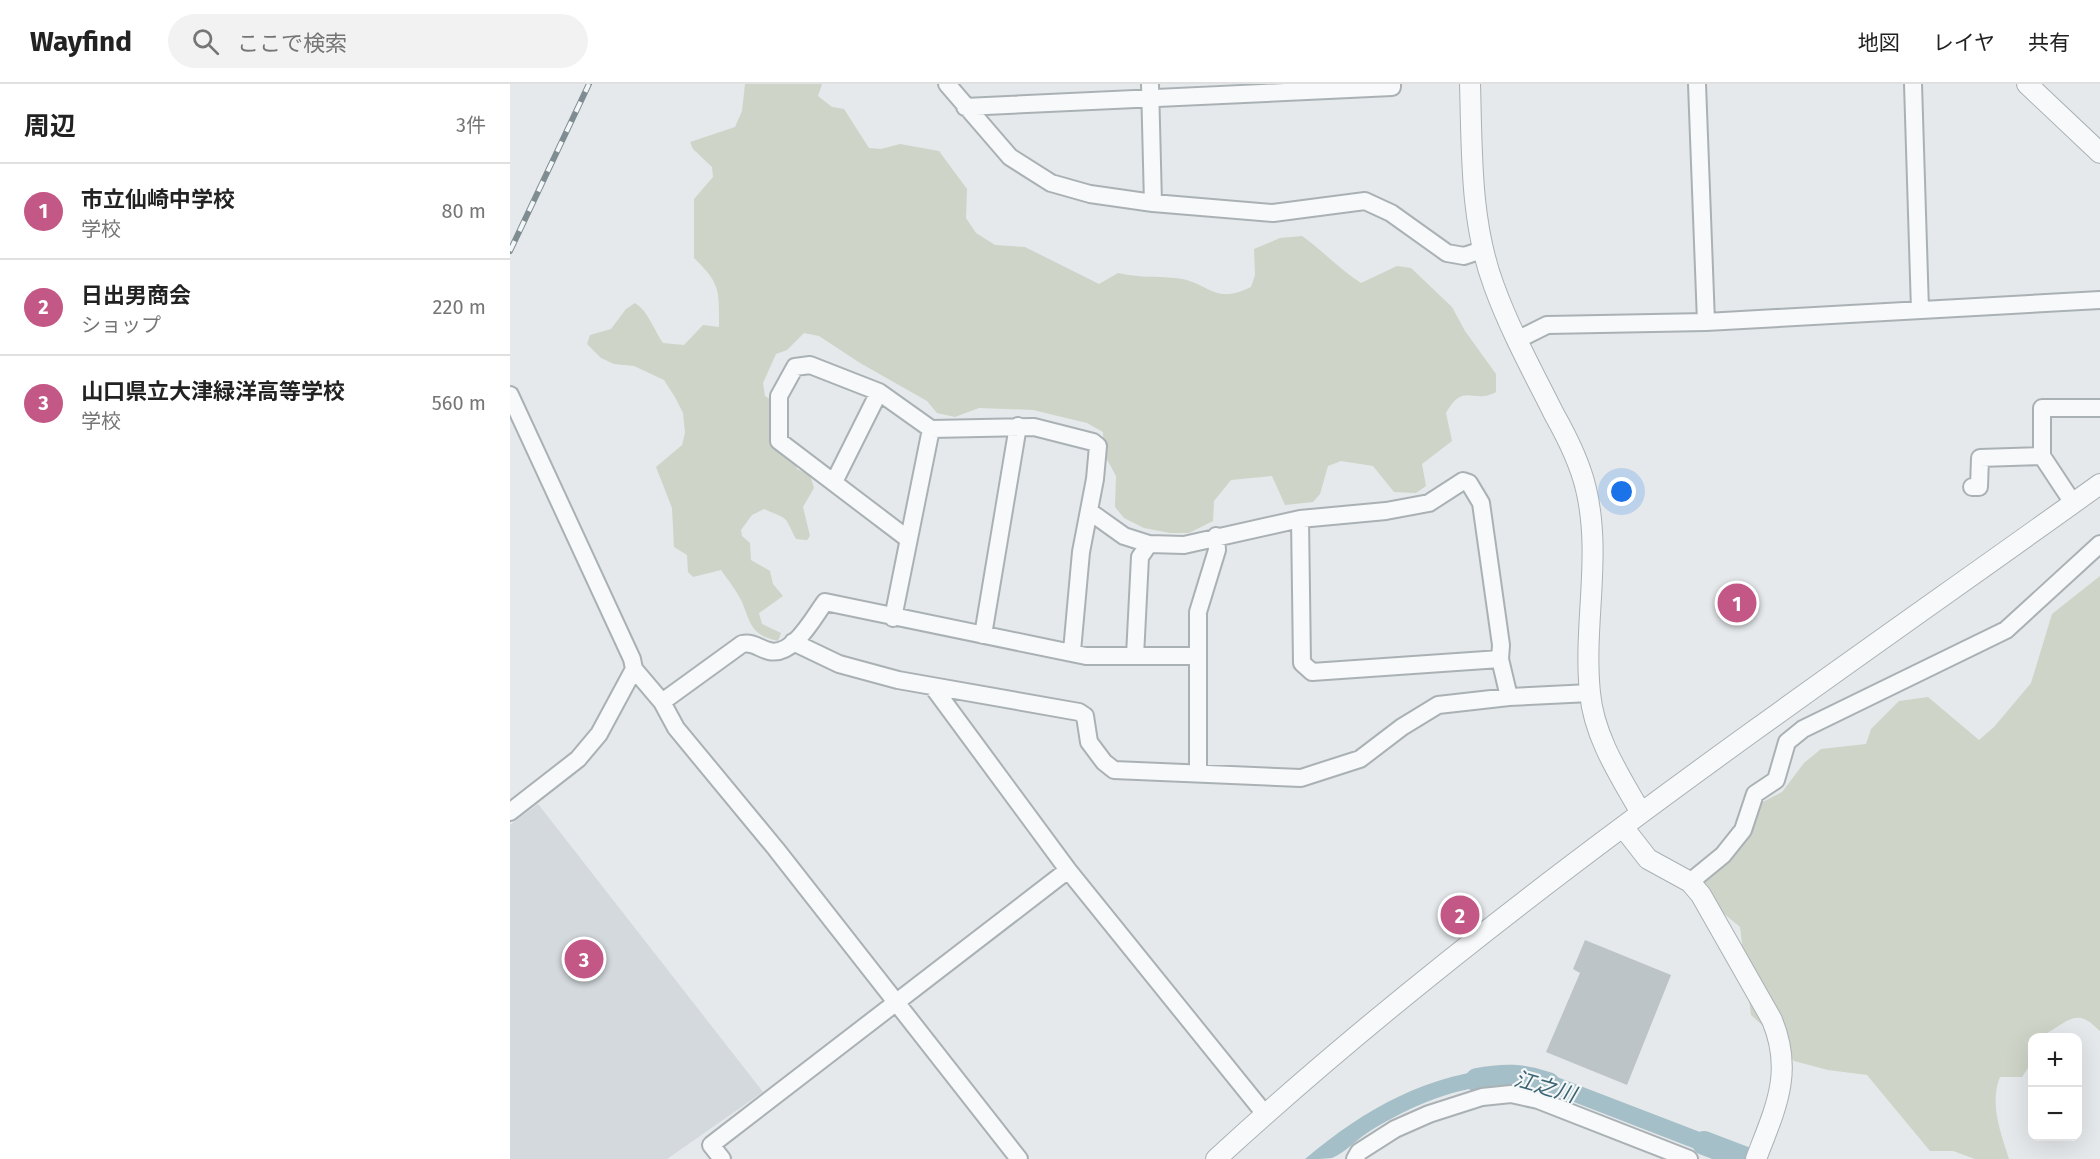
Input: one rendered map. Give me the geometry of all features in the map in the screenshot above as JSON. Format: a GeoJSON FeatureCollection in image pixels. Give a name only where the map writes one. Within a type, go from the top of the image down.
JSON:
{"type":"FeatureCollection","features":[{"type":"Feature","properties":{"kind":"street"},"geometry":{"type":"LineString","coordinates":[[947,84],[1010,157],[1051,183],[1090,194],[1153,203],[1273,213],[1365,201],[1391,213],[1447,254],[1464,256],[1482,250]]}},
{"type":"Feature","properties":{"kind":"street"},"geometry":{"type":"LineString","coordinates":[[965,107],[1150,91],[1392,87],[1392,84]]}},
{"type":"Feature","properties":{"kind":"street"},"geometry":{"type":"LineString","coordinates":[[1470,84],[1473,163],[1482,250],[1494,287],[1517,339],[1584,478],[1593,516],[1590,693],[1603,741],[1641,813]]}},
{"type":"Feature","properties":{"kind":"street"},"geometry":{"type":"LineString","coordinates":[[1697,84],[1706,322]]}},
{"type":"Feature","properties":{"kind":"street"},"geometry":{"type":"LineString","coordinates":[[1913,84],[1920,310]]}},
{"type":"Feature","properties":{"kind":"street"},"geometry":{"type":"LineString","coordinates":[[2027,84],[2100,153]]}},
{"type":"Feature","properties":{"kind":"street"},"geometry":{"type":"LineString","coordinates":[[1150,91],[1153,203]]}},
{"type":"Feature","properties":{"kind":"street"},"geometry":{"type":"LineString","coordinates":[[1517,339],[1547,325],[1706,322],[2100,300]]}},
{"type":"Feature","properties":{"kind":"street"},"geometry":{"type":"LineString","coordinates":[[908,538],[780,441],[780,396],[795,367],[810,365],[879,392],[931,429],[1034,427],[1093,442],[1098,446],[1089,511],[1080,552],[1072,651]]}},
{"type":"Feature","properties":{"kind":"street"},"geometry":{"type":"LineString","coordinates":[[834,482],[879,392]]}},
{"type":"Feature","properties":{"kind":"street"},"geometry":{"type":"LineString","coordinates":[[510,395],[632,659],[634,669],[662,702],[676,728],[776,849],[1019,1159]]}},
{"type":"Feature","properties":{"kind":"street"},"geometry":{"type":"LineString","coordinates":[[2073,503],[2042,456],[2042,408],[2100,408]]}},
{"type":"Feature","properties":{"kind":"street"},"geometry":{"type":"LineString","coordinates":[[983,635],[1018,426]]}},
{"type":"Feature","properties":{"kind":"street"},"geometry":{"type":"LineString","coordinates":[[893,618],[931,429]]}},
{"type":"Feature","properties":{"kind":"street"},"geometry":{"type":"LineString","coordinates":[[1972,488],[1979,488],[1980,458],[2042,456]]}},
{"type":"Feature","properties":{"kind":"street"},"geometry":{"type":"LineString","coordinates":[[1089,511],[1124,536],[1149,544],[1184,545],[1300,519],[1429,503],[1463,481],[1469,483],[1481,503],[1501,645],[1500,659],[1509,697]]}},
{"type":"Feature","properties":{"kind":"street"},"geometry":{"type":"LineString","coordinates":[[1216,1159],[1265,1114],[1441,964],[1641,813],[2100,484]]}},
{"type":"Feature","properties":{"kind":"street"},"geometry":{"type":"LineString","coordinates":[[1300,519],[1302,663],[1312,672],[1500,659]]}},
{"type":"Feature","properties":{"kind":"street"},"geometry":{"type":"LineString","coordinates":[[1198,772],[1198,612],[1217,550],[1216,536]]}},
{"type":"Feature","properties":{"kind":"street"},"geometry":{"type":"LineString","coordinates":[[1135,656],[1140,557],[1149,544]]}},
{"type":"Feature","properties":{"kind":"street"},"geometry":{"type":"LineString","coordinates":[[1690,882],[1723,855],[1743,830],[1755,794],[1776,780],[1787,742],[1803,729],[1843,708],[2006,630],[2100,544]]}},
{"type":"Feature","properties":{"kind":"street"},"geometry":{"type":"LineString","coordinates":[[662,702],[742,644],[750,642],[777,652],[787,649],[825,602],[893,618],[1072,651],[1086,656],[1198,656]]}},
{"type":"Feature","properties":{"kind":"street"},"geometry":{"type":"LineString","coordinates":[[794,642],[839,664],[933,687],[1079,712],[1085,716],[1092,747],[1114,770],[1301,778],[1360,759],[1402,727],[1438,705],[1509,697],[1590,693]]}},
{"type":"Feature","properties":{"kind":"street"},"geometry":{"type":"LineString","coordinates":[[510,812],[578,759],[599,734],[634,669]]}},
{"type":"Feature","properties":{"kind":"street"},"geometry":{"type":"LineString","coordinates":[[933,687],[1068,870],[1265,1114]]}},
{"type":"Feature","properties":{"kind":"street"},"geometry":{"type":"LineString","coordinates":[[1623,827],[1648,859],[1690,882],[1761,1001],[1780,1039],[1782,1088],[1756,1159]]}},
{"type":"Feature","properties":{"kind":"street"},"geometry":{"type":"LineString","coordinates":[[722,1159],[711,1144],[1068,870]]}},
{"type":"Feature","properties":{"kind":"street"},"geometry":{"type":"LineString","coordinates":[[1355,1159],[1359,1152],[1395,1129],[1429,1114],[1482,1097],[1511,1094],[1549,1104],[1689,1159]]}},
{"type":"Feature","properties":{"kind":"shaded area"},"geometry":{"type":"Polygon","coordinates":[[[745,84],[822,84],[818,96],[832,107],[844,109],[869,148],[881,149],[900,144],[939,151],[967,189],[966,218],[976,233],[995,245],[1025,247],[1099,284],[1118,273],[1175,278],[1196,283],[1219,293],[1238,292],[1251,287],[1255,275],[1254,249],[1280,238],[1302,236],[1361,283],[1397,266],[1411,268],[1452,307],[1465,331],[1496,374],[1496,392],[1481,396],[1464,396],[1452,403],[1446,413],[1452,441],[1422,464],[1426,486],[1416,493],[1394,492],[1373,466],[1341,461],[1328,466],[1320,494],[1313,502],[1285,505],[1272,476],[1231,480],[1214,501],[1213,521],[1189,533],[1170,533],[1144,528],[1124,518],[1115,507],[1116,476],[1104,454],[1103,432],[1087,423],[1033,410],[979,408],[955,417],[937,413],[927,401],[860,363],[819,336],[804,333],[787,350],[776,354],[763,383],[765,396],[776,403],[797,469],[810,475],[814,488],[803,507],[810,536],[807,540],[796,539],[785,519],[764,509],[752,515],[741,530],[742,536],[750,543],[751,560],[770,571],[773,584],[783,596],[759,613],[762,624],[781,633],[778,641],[769,639],[753,628],[740,598],[721,570],[693,577],[688,572],[687,555],[674,547],[672,508],[656,467],[682,445],[685,433],[683,413],[675,397],[664,380],[634,366],[614,364],[601,358],[587,344],[590,335],[611,329],[626,309],[635,303],[647,316],[663,343],[684,345],[703,325],[719,327],[717,289],[709,275],[694,258],[694,199],[713,177],[712,167],[693,149],[690,142],[735,127],[742,111],[745,84]]]}},
{"type":"Feature","properties":{"kind":"shaded area"},"geometry":{"type":"Polygon","coordinates":[[[2100,576],[2100,1031],[2084,1019],[2078,1018],[2048,1033],[2028,1033],[2028,1068],[2022,1077],[2000,1077],[1997,1087],[1996,1108],[2009,1159],[1975,1159],[1953,1151],[1930,1151],[1867,1075],[1828,1070],[1794,1061],[1773,1035],[1751,1015],[1740,927],[1722,912],[1704,885],[1710,856],[1740,828],[1757,805],[1782,792],[1804,763],[1821,749],[1866,744],[1871,729],[1899,701],[1928,697],[1979,740],[1994,727],[2031,683],[2052,614],[2100,576]]]}},
{"type":"Feature","properties":{"kind":"shaded area"},"geometry":{"type":"Polygon","coordinates":[[[538,804],[763,1092],[667,1159],[510,1159],[510,825],[538,804]]]}},
{"type":"Feature","properties":{"kind":"water"},"geometry":{"type":"Polygon","coordinates":[[[1509,1067],[1507,1085],[1452,1093],[1418,1105],[1365,1134],[1332,1158],[1305,1159],[1352,1124],[1400,1096],[1451,1077],[1509,1067]]]}},
{"type":"Feature","properties":{"kind":"water"},"geometry":{"type":"Polygon","coordinates":[[[1517,1068],[1544,1072],[1739,1147],[1734,1159],[1721,1159],[1553,1094],[1516,1085],[1517,1068]]]}},
{"type":"Feature","properties":{"kind":"building"},"geometry":{"type":"Polygon","coordinates":[[[1585,940],[1671,975],[1627,1085],[1546,1052],[1580,973],[1573,969],[1585,940]]]}},
{"type":"Feature","properties":{"kind":"waterway","name":"江之川"},"geometry":{"type":"LineString","coordinates":[[1477,1080],[1513,1077],[1548,1084]]}},
{"type":"Feature","properties":{"kind":"waterway","name":"江之川"},"geometry":{"type":"LineString","coordinates":[[1704,1143],[1746,1159]]}},
{"type":"Feature","properties":{"kind":"railway"},"geometry":{"type":"LineString","coordinates":[[510,251],[589,84]]}},
{"type":"Feature","properties":{"kind":"place","name":"市立仙崎中学校"},"geometry":{"type":"Point","coordinates":[1737,603]}},
{"type":"Feature","properties":{"kind":"place","name":"日出男商会"},"geometry":{"type":"Point","coordinates":[1460,915]}},
{"type":"Feature","properties":{"kind":"place","name":"山口県立大津緑洋高等学校"},"geometry":{"type":"Point","coordinates":[584,959]}}]}
